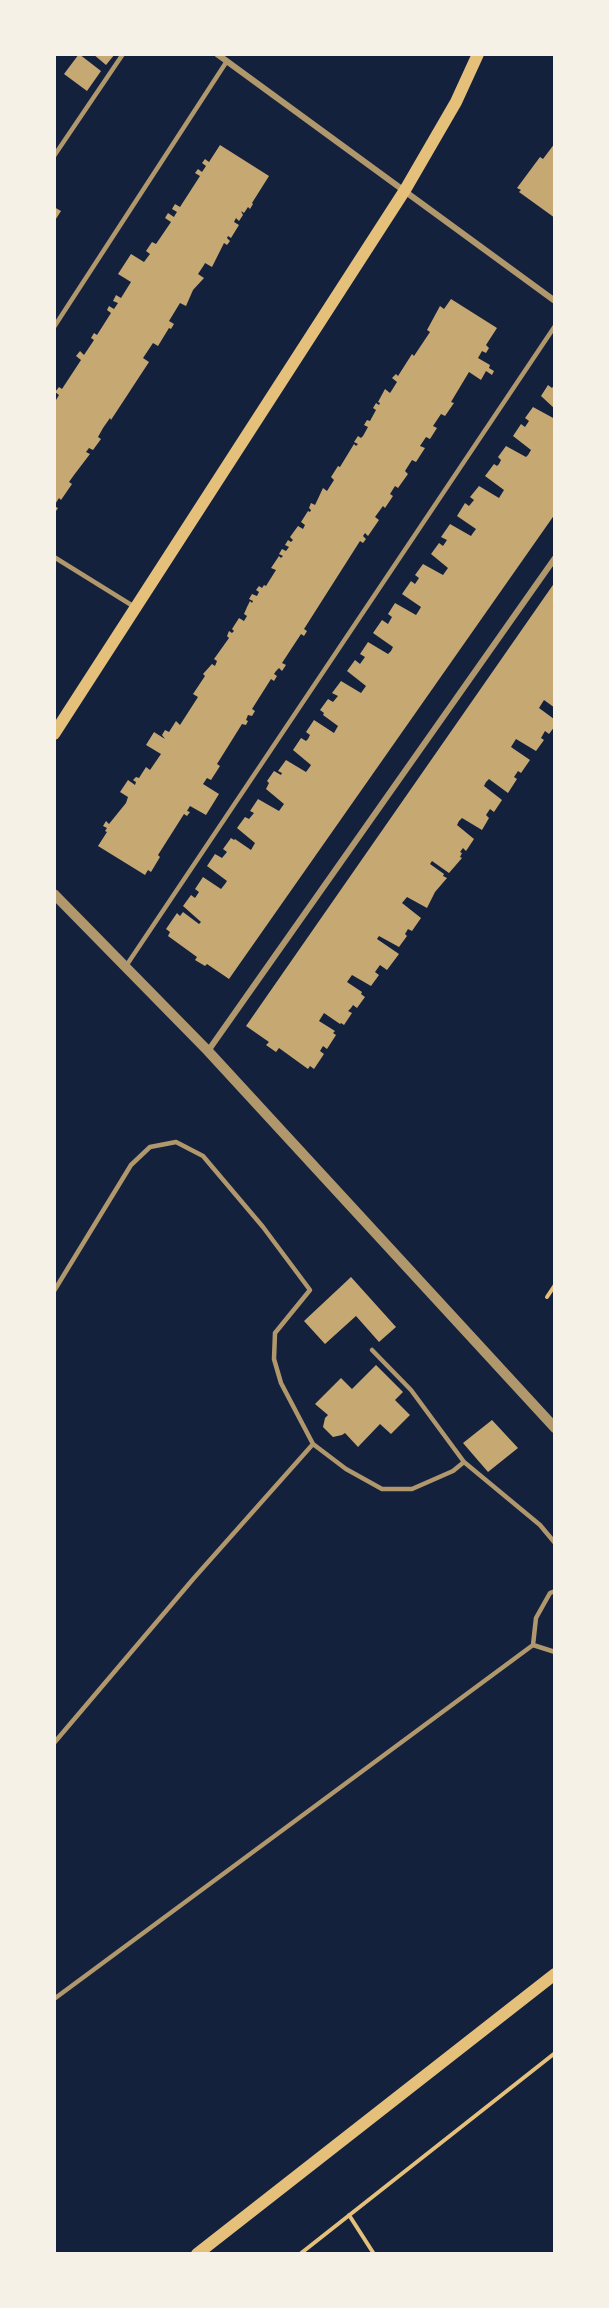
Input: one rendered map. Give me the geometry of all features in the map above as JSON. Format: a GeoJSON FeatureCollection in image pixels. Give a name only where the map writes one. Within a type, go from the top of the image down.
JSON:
{"type":"FeatureCollection","features":[{"type":"Feature","properties":{"kind":"main road"},"geometry":{"type":"LineString","coordinates":[[54,734],[405,190],[456,102],[478,54]]}},
{"type":"Feature","properties":{"kind":"main road"},"geometry":{"type":"LineString","coordinates":[[197,2254],[555,1974]]}},
{"type":"Feature","properties":{"kind":"street"},"geometry":{"type":"LineString","coordinates":[[217,54],[555,301]]}},
{"type":"Feature","properties":{"kind":"street"},"geometry":{"type":"LineString","coordinates":[[208,1051],[555,558]]}},
{"type":"Feature","properties":{"kind":"street"},"geometry":{"type":"LineString","coordinates":[[54,894],[208,1051],[555,1428]]}},
{"type":"Feature","properties":{"kind":"lane"},"geometry":{"type":"LineString","coordinates":[[54,156],[123,54]]}},
{"type":"Feature","properties":{"kind":"lane"},"geometry":{"type":"LineString","coordinates":[[54,327],[227,61]]}},
{"type":"Feature","properties":{"kind":"lane"},"geometry":{"type":"LineString","coordinates":[[126,966],[555,326]]}},
{"type":"Feature","properties":{"kind":"lane"},"geometry":{"type":"LineString","coordinates":[[54,557],[135,608]]}},
{"type":"Feature","properties":{"kind":"lane"},"geometry":{"type":"LineString","coordinates":[[54,1291],[130,1165],[150,1147],[176,1142],[203,1156],[263,1227],[310,1290],[275,1333],[274,1359],[281,1383],[313,1444],[346,1469],[382,1490],[412,1489],[453,1471],[464,1462]]}},
{"type":"Feature","properties":{"kind":"lane"},"geometry":{"type":"LineString","coordinates":[[372,1350],[411,1390],[464,1462],[540,1525],[555,1543]]}},
{"type":"Feature","properties":{"kind":"lane"},"geometry":{"type":"LineString","coordinates":[[54,1743],[194,1578],[313,1444]]}},
{"type":"Feature","properties":{"kind":"lane"},"geometry":{"type":"LineString","coordinates":[[54,1999],[533,1645],[536,1618],[550,1593],[555,1591]]}},
{"type":"Feature","properties":{"kind":"lane"},"geometry":{"type":"LineString","coordinates":[[533,1645],[555,1652]]}},
{"type":"Feature","properties":{"kind":"path"},"geometry":{"type":"LineString","coordinates":[[547,1297],[555,1286]]}},
{"type":"Feature","properties":{"kind":"path"},"geometry":{"type":"LineString","coordinates":[[300,2254],[555,2053]]}},
{"type":"Feature","properties":{"kind":"path"},"geometry":{"type":"LineString","coordinates":[[349,2215],[374,2254]]}},
{"type":"Feature","properties":{"kind":"building"},"geometry":{"type":"Polygon","coordinates":[[[79,54],[101,71],[87,91],[64,74],[79,54]]]}},
{"type":"Feature","properties":{"kind":"building"},"geometry":{"type":"Polygon","coordinates":[[[93,54],[115,54],[106,65],[93,54]]]}},
{"type":"Feature","properties":{"kind":"building"},"geometry":{"type":"Polygon","coordinates":[[[555,143],[555,218],[519,192],[521,190],[517,188],[540,157],[543,159],[555,143]]]}},
{"type":"Feature","properties":{"kind":"building"},"geometry":{"type":"Polygon","coordinates":[[[220,145],[269,176],[250,209],[248,207],[244,213],[241,211],[243,215],[239,221],[236,218],[234,222],[239,225],[231,238],[228,236],[230,241],[227,245],[224,243],[212,267],[205,263],[198,274],[204,278],[193,290],[186,306],[180,303],[169,321],[174,324],[171,329],[169,328],[158,346],[153,343],[143,358],[149,362],[111,420],[110,418],[103,428],[98,437],[101,439],[93,450],[89,448],[86,452],[90,454],[69,482],[72,484],[61,500],[59,498],[54,506],[54,399],[56,400],[59,395],[55,392],[59,387],[62,389],[81,360],[76,356],[80,351],[84,355],[94,340],[91,338],[94,333],[97,335],[111,313],[107,310],[109,306],[114,309],[118,303],[113,301],[116,295],[121,298],[131,282],[118,274],[131,254],[144,262],[150,254],[146,251],[152,242],[156,244],[171,222],[165,218],[168,213],[174,217],[177,212],[172,209],[175,204],[180,207],[200,176],[195,173],[198,169],[202,172],[206,166],[202,163],[205,159],[209,162],[220,145]]]}},
{"type":"Feature","properties":{"kind":"building"},"geometry":{"type":"Polygon","coordinates":[[[54,207],[61,211],[54,222],[54,207]]]}},
{"type":"Feature","properties":{"kind":"building"},"geometry":{"type":"Polygon","coordinates":[[[451,299],[497,328],[486,345],[489,348],[486,353],[482,351],[478,358],[490,365],[489,368],[494,371],[492,375],[486,371],[481,380],[469,372],[451,402],[454,403],[445,416],[441,414],[433,426],[437,428],[430,439],[426,437],[420,446],[425,448],[416,462],[412,460],[405,471],[408,474],[398,488],[395,486],[390,494],[393,496],[375,517],[379,520],[368,536],[365,533],[363,536],[366,539],[363,543],[360,541],[304,629],[307,631],[304,636],[301,634],[282,663],[286,665],[282,671],[279,668],[276,671],[274,674],[277,676],[274,681],[271,679],[252,709],[255,711],[252,716],[248,715],[246,725],[242,724],[217,764],[220,766],[211,780],[207,778],[203,784],[219,794],[206,815],[190,806],[187,811],[190,812],[187,816],[184,814],[158,855],[160,857],[151,872],[148,870],[145,875],[98,846],[107,832],[105,831],[107,828],[103,826],[106,821],[109,824],[126,803],[128,797],[120,792],[128,780],[135,785],[136,782],[133,780],[136,777],[139,778],[146,767],[150,770],[161,754],[146,745],[154,732],[165,739],[162,735],[165,730],[169,732],[176,721],[180,725],[198,697],[193,694],[205,676],[203,674],[212,664],[215,666],[217,661],[214,659],[229,638],[227,636],[229,631],[232,633],[234,631],[232,629],[239,618],[244,621],[247,616],[244,614],[250,601],[252,603],[253,601],[249,599],[252,594],[257,596],[259,592],[256,590],[259,586],[262,588],[266,586],[276,570],[271,568],[279,556],[281,558],[283,556],[279,554],[282,549],[286,551],[289,547],[285,545],[288,540],[291,542],[293,540],[290,537],[298,526],[303,529],[305,525],[301,522],[308,511],[310,512],[311,503],[315,505],[323,488],[327,491],[334,480],[331,477],[338,466],[340,467],[354,444],[356,446],[358,444],[354,442],[358,436],[361,438],[363,436],[368,427],[364,425],[367,420],[370,421],[376,410],[373,408],[376,403],[379,405],[378,402],[385,389],[390,393],[397,382],[392,378],[396,374],[398,376],[430,332],[427,330],[440,306],[444,309],[451,299]]]}},
{"type":"Feature","properties":{"kind":"building"},"geometry":{"type":"Polygon","coordinates":[[[555,384],[555,409],[541,396],[548,385],[552,388],[555,384]]]}},
{"type":"Feature","properties":{"kind":"building"},"geometry":{"type":"Polygon","coordinates":[[[533,407],[555,419],[555,514],[229,979],[207,964],[205,966],[195,960],[197,957],[168,936],[170,932],[166,929],[177,913],[180,916],[183,912],[199,924],[201,922],[183,906],[191,895],[195,898],[199,892],[195,889],[203,877],[221,889],[225,884],[227,881],[207,866],[215,854],[222,858],[227,852],[223,849],[231,838],[251,850],[255,843],[237,828],[245,817],[249,819],[254,813],[250,811],[258,799],[279,811],[284,804],[266,789],[269,783],[267,781],[274,771],[281,775],[282,773],[278,771],[286,760],[306,772],[311,765],[293,750],[301,738],[306,741],[308,739],[310,735],[306,732],[314,720],[334,733],[338,726],[320,710],[328,699],[333,702],[338,696],[332,693],[341,681],[361,693],[366,686],[347,671],[355,660],[360,664],[365,657],[360,654],[368,642],[388,654],[391,651],[393,647],[373,633],[382,620],[388,624],[392,617],[388,614],[395,603],[416,615],[421,607],[402,594],[411,581],[415,584],[419,578],[415,575],[423,564],[443,575],[448,568],[431,554],[439,543],[443,546],[447,540],[441,537],[450,524],[471,536],[476,529],[457,516],[465,503],[469,506],[474,500],[470,497],[479,486],[499,498],[504,490],[485,476],[494,464],[497,466],[499,464],[501,460],[498,457],[506,446],[526,457],[528,455],[531,450],[513,436],[521,424],[525,427],[529,421],[525,418],[533,407]]]}},
{"type":"Feature","properties":{"kind":"building"},"geometry":{"type":"Polygon","coordinates":[[[555,582],[555,708],[544,700],[539,708],[554,719],[555,726],[549,734],[545,731],[541,738],[544,740],[536,751],[516,739],[511,747],[530,760],[521,773],[518,771],[514,777],[517,779],[508,793],[489,779],[486,782],[484,786],[502,800],[494,812],[490,809],[486,815],[489,818],[482,830],[462,818],[459,821],[457,825],[474,839],[466,851],[463,848],[460,852],[462,858],[449,873],[432,861],[430,864],[447,878],[435,892],[427,908],[407,897],[402,903],[421,918],[412,931],[408,929],[405,934],[407,936],[399,947],[379,936],[377,939],[399,954],[387,970],[380,965],[375,972],[379,975],[371,986],[352,975],[347,982],[362,992],[361,994],[365,997],[357,1008],[353,1005],[348,1011],[352,1013],[344,1025],[324,1013],[319,1021],[335,1031],[333,1033],[336,1035],[327,1049],[323,1046],[320,1051],[324,1054],[314,1069],[310,1066],[308,1069],[279,1048],[276,1052],[266,1045],[269,1042],[246,1026],[555,582]]]}},
{"type":"Feature","properties":{"kind":"building"},"geometry":{"type":"Polygon","coordinates":[[[351,1277],[396,1327],[379,1342],[356,1316],[325,1344],[304,1321],[351,1277]]]}},
{"type":"Feature","properties":{"kind":"building"},"geometry":{"type":"Polygon","coordinates":[[[376,1365],[403,1392],[395,1400],[410,1415],[391,1434],[380,1424],[358,1447],[345,1433],[333,1437],[323,1427],[328,1415],[315,1404],[341,1378],[352,1389],[376,1365]]]}},
{"type":"Feature","properties":{"kind":"building"},"geometry":{"type":"Polygon","coordinates":[[[492,1420],[518,1448],[488,1472],[463,1443],[492,1420]]]}}]}
